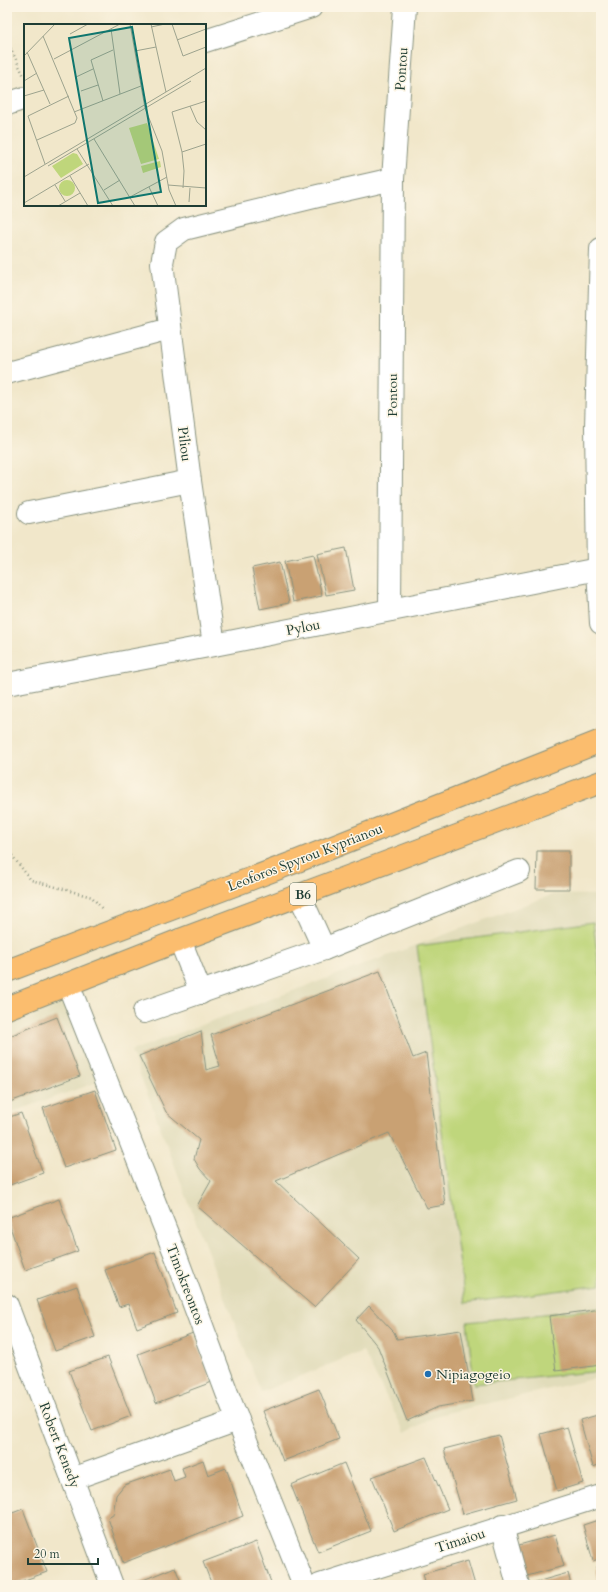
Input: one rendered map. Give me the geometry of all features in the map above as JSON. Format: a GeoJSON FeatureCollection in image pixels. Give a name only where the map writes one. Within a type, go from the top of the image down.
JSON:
{"type":"FeatureCollection","features":[{"type":"Feature","properties":{"kind":"main road","name":"Leoforos Spyrou Kyprianou"},"geometry":{"type":"LineString","coordinates":[[7,971],[294,862],[601,741]]}},
{"type":"Feature","properties":{"kind":"main road","name":"B6"},"geometry":{"type":"LineString","coordinates":[[7,1008],[180,940],[601,782]]}},
{"type":"Feature","properties":{"kind":"street","name":"Pontou"},"geometry":{"type":"LineString","coordinates":[[390,610],[393,179],[405,7]]}},
{"type":"Feature","properties":{"kind":"street"},"geometry":{"type":"LineString","coordinates":[[206,40],[303,8]]}},
{"type":"Feature","properties":{"kind":"street"},"geometry":{"type":"LineString","coordinates":[[7,104],[24,98]]}},
{"type":"Feature","properties":{"kind":"street","name":"Piliou"},"geometry":{"type":"LineString","coordinates":[[214,645],[190,482],[162,263],[166,242],[184,229],[393,179]]}},
{"type":"Feature","properties":{"kind":"street"},"geometry":{"type":"LineString","coordinates":[[601,249],[596,427],[598,569],[601,623]]}},
{"type":"Feature","properties":{"kind":"street"},"geometry":{"type":"LineString","coordinates":[[7,373],[170,330]]}},
{"type":"Feature","properties":{"kind":"street"},"geometry":{"type":"LineString","coordinates":[[29,512],[190,482]]}},
{"type":"Feature","properties":{"kind":"street","name":"Pylou"},"geometry":{"type":"LineString","coordinates":[[7,684],[214,645],[598,569]]}},
{"type":"Feature","properties":{"kind":"street"},"geometry":{"type":"LineString","coordinates":[[144,1012],[324,949],[519,871]]}},
{"type":"Feature","properties":{"kind":"street"},"geometry":{"type":"LineString","coordinates":[[300,896],[324,949]]}},
{"type":"Feature","properties":{"kind":"street"},"geometry":{"type":"LineString","coordinates":[[180,940],[201,993]]}},
{"type":"Feature","properties":{"kind":"street","name":"Timokreontos"},"geometry":{"type":"LineString","coordinates":[[68,984],[304,1585]]}},
{"type":"Feature","properties":{"kind":"street","name":"Robert Kenedy"},"geometry":{"type":"LineString","coordinates":[[7,1305],[112,1585]]}},
{"type":"Feature","properties":{"kind":"street"},"geometry":{"type":"LineString","coordinates":[[72,1479],[238,1420]]}},
{"type":"Feature","properties":{"kind":"street","name":"Timaiou"},"geometry":{"type":"LineString","coordinates":[[320,1585],[502,1526],[601,1496]]}},
{"type":"Feature","properties":{"kind":"street"},"geometry":{"type":"LineString","coordinates":[[502,1526],[518,1585]]}},
{"type":"Feature","properties":{"kind":"path"},"geometry":{"type":"LineString","coordinates":[[7,41],[24,75]]}},
{"type":"Feature","properties":{"kind":"path"},"geometry":{"type":"LineString","coordinates":[[7,849],[31,880],[92,897],[104,912]]}},
{"type":"Feature","properties":{"kind":"shaded area"},"geometry":{"type":"Polygon","coordinates":[[[554,894],[597,895],[601,920],[601,1377],[438,1415],[405,1433],[363,1351],[261,1392],[131,1051],[554,894]]]}},
{"type":"Feature","properties":{"kind":"shaded area"},"geometry":{"type":"Polygon","coordinates":[[[75,998],[109,1078],[7,1114],[7,1022],[75,998]]]}},
{"type":"Feature","properties":{"kind":"green space"},"geometry":{"type":"Polygon","coordinates":[[[593,922],[601,980],[601,1285],[465,1303],[417,946],[593,922]]]}},
{"type":"Feature","properties":{"kind":"green space"},"geometry":{"type":"Polygon","coordinates":[[[601,1308],[601,1371],[474,1384],[467,1322],[601,1308]]]}},
{"type":"Feature","properties":{"kind":"building"},"geometry":{"type":"Polygon","coordinates":[[[346,548],[354,590],[326,595],[317,554],[346,548]]]}},
{"type":"Feature","properties":{"kind":"building"},"geometry":{"type":"Polygon","coordinates":[[[313,555],[322,596],[293,602],[285,561],[313,555]]]}},
{"type":"Feature","properties":{"kind":"building"},"geometry":{"type":"Polygon","coordinates":[[[280,562],[289,603],[260,609],[252,568],[280,562]]]}},
{"type":"Feature","properties":{"kind":"building"},"geometry":{"type":"Polygon","coordinates":[[[537,851],[569,851],[569,889],[536,889],[537,851]]]}},
{"type":"Feature","properties":{"kind":"building"},"geometry":{"type":"Polygon","coordinates":[[[380,971],[413,1058],[426,1053],[445,1205],[427,1208],[389,1133],[276,1181],[359,1259],[314,1307],[197,1206],[211,1181],[200,1169],[194,1159],[199,1140],[166,1112],[139,1056],[201,1031],[206,1070],[220,1066],[211,1035],[380,971]]]}},
{"type":"Feature","properties":{"kind":"building"},"geometry":{"type":"Polygon","coordinates":[[[57,1017],[80,1076],[7,1103],[7,1037],[57,1017]]]}},
{"type":"Feature","properties":{"kind":"building"},"geometry":{"type":"Polygon","coordinates":[[[95,1090],[116,1150],[64,1168],[43,1108],[95,1090]]]}},
{"type":"Feature","properties":{"kind":"building"},"geometry":{"type":"Polygon","coordinates":[[[21,1113],[43,1173],[7,1186],[7,1118],[21,1113]]]}},
{"type":"Feature","properties":{"kind":"building"},"geometry":{"type":"Polygon","coordinates":[[[59,1199],[78,1251],[25,1270],[7,1218],[59,1199]]]}},
{"type":"Feature","properties":{"kind":"building"},"geometry":{"type":"Polygon","coordinates":[[[155,1252],[177,1313],[137,1328],[128,1304],[119,1307],[105,1270],[155,1252]]]}},
{"type":"Feature","properties":{"kind":"building"},"geometry":{"type":"Polygon","coordinates":[[[77,1286],[95,1337],[55,1351],[37,1300],[77,1286]]]}},
{"type":"Feature","properties":{"kind":"building","name":"Nipiagogeio"},"geometry":{"type":"Polygon","coordinates":[[[369,1306],[394,1332],[397,1339],[461,1330],[473,1401],[438,1407],[407,1421],[378,1347],[356,1320],[369,1306]]]}},
{"type":"Feature","properties":{"kind":"building"},"geometry":{"type":"Polygon","coordinates":[[[601,1309],[601,1365],[556,1371],[549,1316],[601,1309]]]}},
{"type":"Feature","properties":{"kind":"building"},"geometry":{"type":"Polygon","coordinates":[[[193,1333],[212,1382],[156,1403],[138,1354],[193,1333]]]}},
{"type":"Feature","properties":{"kind":"building"},"geometry":{"type":"Polygon","coordinates":[[[108,1357],[131,1416],[92,1431],[69,1371],[108,1357]]]}},
{"type":"Feature","properties":{"kind":"building"},"geometry":{"type":"Polygon","coordinates":[[[319,1389],[339,1439],[283,1461],[263,1411],[319,1389]]]}},
{"type":"Feature","properties":{"kind":"building"},"geometry":{"type":"Polygon","coordinates":[[[601,1414],[601,1464],[593,1467],[580,1420],[601,1414]]]}},
{"type":"Feature","properties":{"kind":"building"},"geometry":{"type":"Polygon","coordinates":[[[567,1427],[583,1483],[557,1491],[541,1434],[567,1427]]]}},
{"type":"Feature","properties":{"kind":"building"},"geometry":{"type":"Polygon","coordinates":[[[499,1435],[517,1499],[463,1514],[444,1449],[499,1435]]]}},
{"type":"Feature","properties":{"kind":"building"},"geometry":{"type":"Polygon","coordinates":[[[426,1457],[448,1509],[394,1531],[372,1477],[426,1457]]]}},
{"type":"Feature","properties":{"kind":"building"},"geometry":{"type":"Polygon","coordinates":[[[203,1460],[208,1475],[226,1468],[243,1516],[123,1563],[108,1518],[113,1515],[116,1495],[124,1485],[170,1469],[174,1481],[185,1477],[182,1468],[203,1460]]]}},
{"type":"Feature","properties":{"kind":"building"},"geometry":{"type":"Polygon","coordinates":[[[344,1463],[371,1531],[318,1552],[291,1485],[344,1463]]]}},
{"type":"Feature","properties":{"kind":"building"},"geometry":{"type":"Polygon","coordinates":[[[23,1509],[47,1572],[11,1585],[7,1585],[7,1515],[23,1509]]]}},
{"type":"Feature","properties":{"kind":"building"},"geometry":{"type":"Polygon","coordinates":[[[601,1519],[601,1558],[593,1561],[583,1525],[601,1519]]]}},
{"type":"Feature","properties":{"kind":"building"},"geometry":{"type":"Polygon","coordinates":[[[555,1535],[564,1566],[527,1576],[519,1545],[555,1535]]]}},
{"type":"Feature","properties":{"kind":"building"},"geometry":{"type":"Polygon","coordinates":[[[256,1542],[272,1585],[212,1585],[203,1562],[256,1542]]]}},
{"type":"Feature","properties":{"kind":"building"},"geometry":{"type":"Polygon","coordinates":[[[468,1561],[475,1585],[426,1585],[423,1574],[468,1561]]]}},
{"type":"Feature","properties":{"kind":"building"},"geometry":{"type":"Polygon","coordinates":[[[175,1567],[182,1585],[131,1585],[175,1567]]]}},
{"type":"Feature","properties":{"kind":"building"},"geometry":{"type":"Polygon","coordinates":[[[597,1567],[601,1567],[601,1585],[597,1585],[597,1567]]]}},
{"type":"Feature","properties":{"kind":"building"},"geometry":{"type":"Polygon","coordinates":[[[568,1573],[571,1585],[529,1585],[529,1584],[568,1573]]]}},
{"type":"Feature","properties":{"kind":"place","name":"Nipiagogeio"},"geometry":{"type":"Point","coordinates":[428,1374]}}]}
